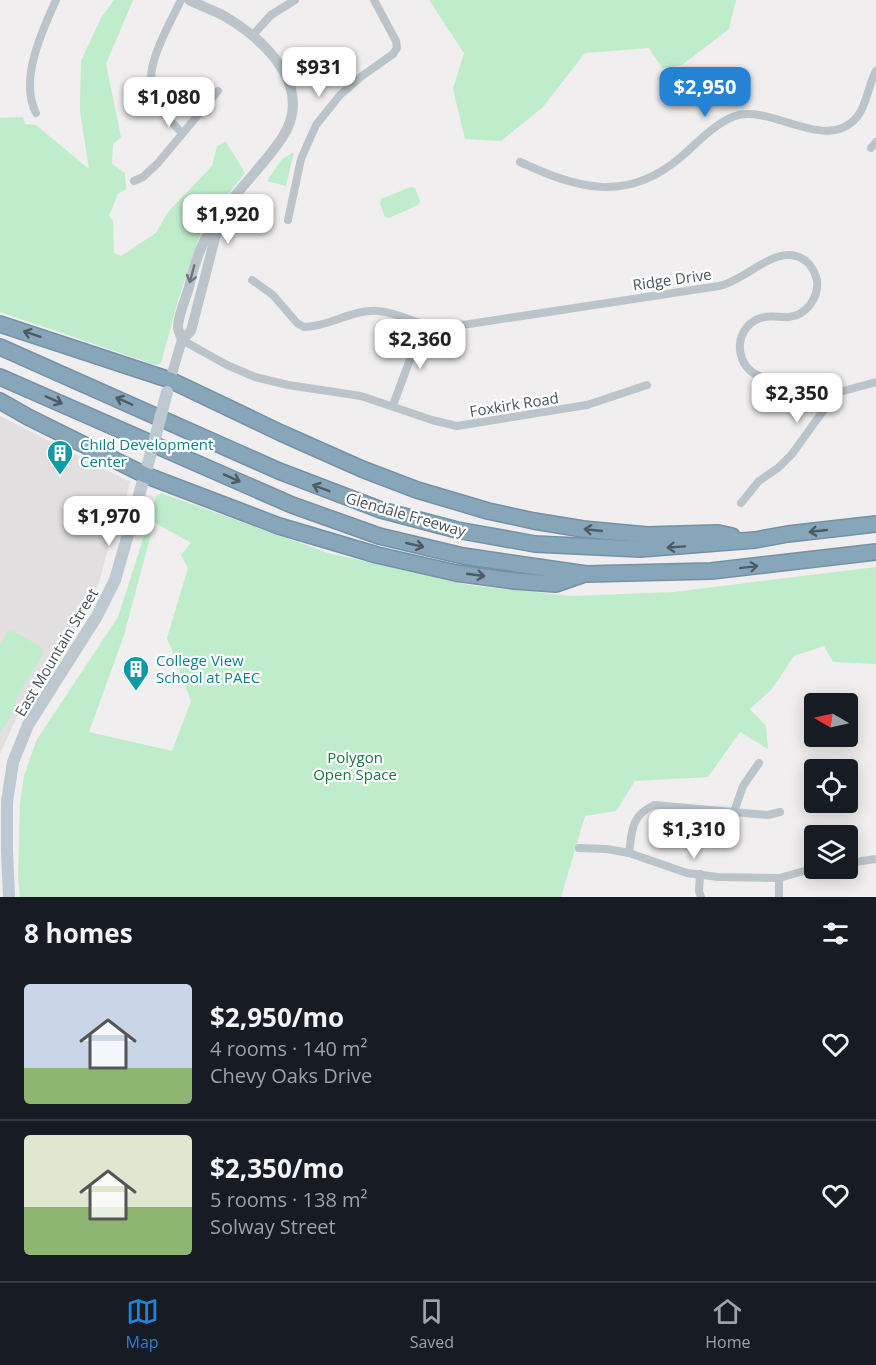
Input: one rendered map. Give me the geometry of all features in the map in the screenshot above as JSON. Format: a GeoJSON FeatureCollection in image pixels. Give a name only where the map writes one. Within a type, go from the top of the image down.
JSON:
{"type":"FeatureCollection","features":[{"type":"Feature","properties":{"kind":"highway"},"geometry":{"type":"LineString","coordinates":[[0,324],[169,386],[362,469],[417,490],[488,511],[583,529],[647,535],[718,533],[755,540]]}},
{"type":"Feature","properties":{"kind":"highway","name":"Glendale Freeway"},"geometry":{"type":"LineString","coordinates":[[0,347],[279,471],[381,510],[457,530],[535,544],[580,548],[640,549],[755,540],[876,524]]}},
{"type":"Feature","properties":{"kind":"highway","name":"Glendale Freeway"},"geometry":{"type":"LineString","coordinates":[[0,377],[292,505],[380,536],[463,556],[586,574],[711,571],[876,552]]}},
{"type":"Feature","properties":{"kind":"highway"},"geometry":{"type":"LineString","coordinates":[[0,401],[28,417],[279,526],[407,562],[456,573],[556,584],[586,574]]}},
{"type":"Feature","properties":{"kind":"main road","name":"East Mountain Street"},"geometry":{"type":"LineString","coordinates":[[9,897],[7,802],[13,762],[28,725],[98,616],[116,580],[169,386]]}},
{"type":"Feature","properties":{"kind":"street"},"geometry":{"type":"LineString","coordinates":[[36,113],[31,96],[32,67],[36,50],[56,0]]}},
{"type":"Feature","properties":{"kind":"street"},"geometry":{"type":"LineString","coordinates":[[181,0],[152,67],[149,81],[158,107],[182,133]]}},
{"type":"Feature","properties":{"kind":"street"},"geometry":{"type":"LineString","coordinates":[[169,386],[182,340],[191,331],[215,238],[228,204],[282,138],[291,110],[290,87],[284,70],[272,54],[225,17],[189,0]]}},
{"type":"Feature","properties":{"kind":"street"},"geometry":{"type":"LineString","coordinates":[[252,36],[271,15],[295,0]]}},
{"type":"Feature","properties":{"kind":"street"},"geometry":{"type":"LineString","coordinates":[[288,220],[302,159],[316,125],[340,95],[393,54],[397,48],[396,41],[374,0]]}},
{"type":"Feature","properties":{"kind":"street"},"geometry":{"type":"LineString","coordinates":[[520,162],[562,180],[587,187],[630,185],[663,169],[716,126],[738,116],[764,115],[801,128],[826,131],[851,123],[861,112],[876,71]]}},
{"type":"Feature","properties":{"kind":"street"},"geometry":{"type":"LineString","coordinates":[[134,181],[144,177],[158,163],[218,91]]}},
{"type":"Feature","properties":{"kind":"street","name":"Ridge Drive"},"geometry":{"type":"LineString","coordinates":[[252,280],[273,295],[299,325],[307,327],[372,311],[385,312],[423,325],[443,327],[719,286],[738,280],[776,256],[794,255],[806,262],[814,272],[817,284],[815,298],[807,309],[796,315],[764,317],[753,322],[743,333],[739,347],[740,354],[746,366],[758,376],[836,393]]}},
{"type":"Feature","properties":{"kind":"street"},"geometry":{"type":"LineString","coordinates":[[393,405],[423,325]]}},
{"type":"Feature","properties":{"kind":"street","name":"Foxkirk Road"},"geometry":{"type":"LineString","coordinates":[[182,340],[227,365],[255,377],[288,385],[350,393],[393,405],[445,424],[470,425],[587,405],[647,385]]}},
{"type":"Feature","properties":{"kind":"street"},"geometry":{"type":"LineString","coordinates":[[741,503],[759,480],[778,468],[792,454],[836,393],[876,382]]}},
{"type":"Feature","properties":{"kind":"street"},"geometry":{"type":"LineString","coordinates":[[734,812],[743,786],[759,763]]}},
{"type":"Feature","properties":{"kind":"street"},"geometry":{"type":"LineString","coordinates":[[629,854],[634,824],[645,810],[654,805],[768,815],[780,812]]}},
{"type":"Feature","properties":{"kind":"street"},"geometry":{"type":"LineString","coordinates":[[579,848],[607,849],[629,854],[687,873],[747,879],[779,878],[804,871]]}},
{"type":"Feature","properties":{"kind":"street"},"geometry":{"type":"LineString","coordinates":[[858,862],[876,859]]}},
{"type":"Feature","properties":{"kind":"street"},"geometry":{"type":"LineString","coordinates":[[700,874],[701,897]]}},
{"type":"Feature","properties":{"kind":"street"},"geometry":{"type":"LineString","coordinates":[[779,878],[779,897]]}},
{"type":"Feature","properties":{"kind":"shaded area"},"geometry":{"type":"Polygon","coordinates":[[[0,416],[130,482],[98,585],[75,627],[20,710],[0,754],[0,416]]]}},
{"type":"Feature","properties":{"kind":"green space"},"geometry":{"type":"Polygon","coordinates":[[[114,0],[133,0],[106,64],[121,137],[113,144],[112,164],[125,173],[126,189],[118,194],[109,216],[113,221],[114,253],[121,256],[156,233],[168,212],[212,166],[217,146],[226,142],[245,173],[204,224],[179,297],[161,363],[156,365],[0,312],[0,118],[23,117],[25,124],[36,125],[89,169],[80,111],[81,61],[101,18],[114,0]]]}},
{"type":"Feature","properties":{"kind":"green space"},"geometry":{"type":"Polygon","coordinates":[[[429,0],[736,0],[729,29],[682,65],[662,68],[649,48],[585,53],[542,108],[501,141],[465,139],[453,89],[464,53],[429,0]]]}},
{"type":"Feature","properties":{"kind":"green space"},"geometry":{"type":"Polygon","coordinates":[[[294,152],[286,186],[267,181],[282,159],[294,152]]]}},
{"type":"Feature","properties":{"kind":"green space"},"geometry":{"type":"Polygon","coordinates":[[[411,187],[415,188],[420,201],[418,205],[389,218],[385,217],[380,204],[381,199],[411,187]]]}},
{"type":"Feature","properties":{"kind":"green space","name":"Polygon Open Space"},"geometry":{"type":"Polygon","coordinates":[[[161,493],[328,553],[469,585],[572,596],[674,592],[876,567],[876,664],[833,662],[824,646],[794,656],[772,689],[750,709],[766,726],[768,749],[740,732],[708,777],[635,781],[616,811],[585,816],[561,897],[20,897],[18,876],[20,803],[24,776],[36,741],[118,617],[144,536],[151,534],[124,635],[89,732],[172,751],[191,701],[167,638],[188,568],[181,555],[191,543],[150,520],[156,496],[161,493]]]}},
{"type":"Feature","properties":{"kind":"green space"},"geometry":{"type":"Polygon","coordinates":[[[13,631],[42,648],[43,653],[15,700],[17,706],[0,733],[0,645],[8,632],[13,631]]]}},
{"type":"Feature","properties":{"kind":"place","name":"Child Development Center"},"geometry":{"type":"Point","coordinates":[60,476]}},
{"type":"Feature","properties":{"kind":"place","name":"College View School at PAEC"},"geometry":{"type":"Point","coordinates":[136,692]}}]}
